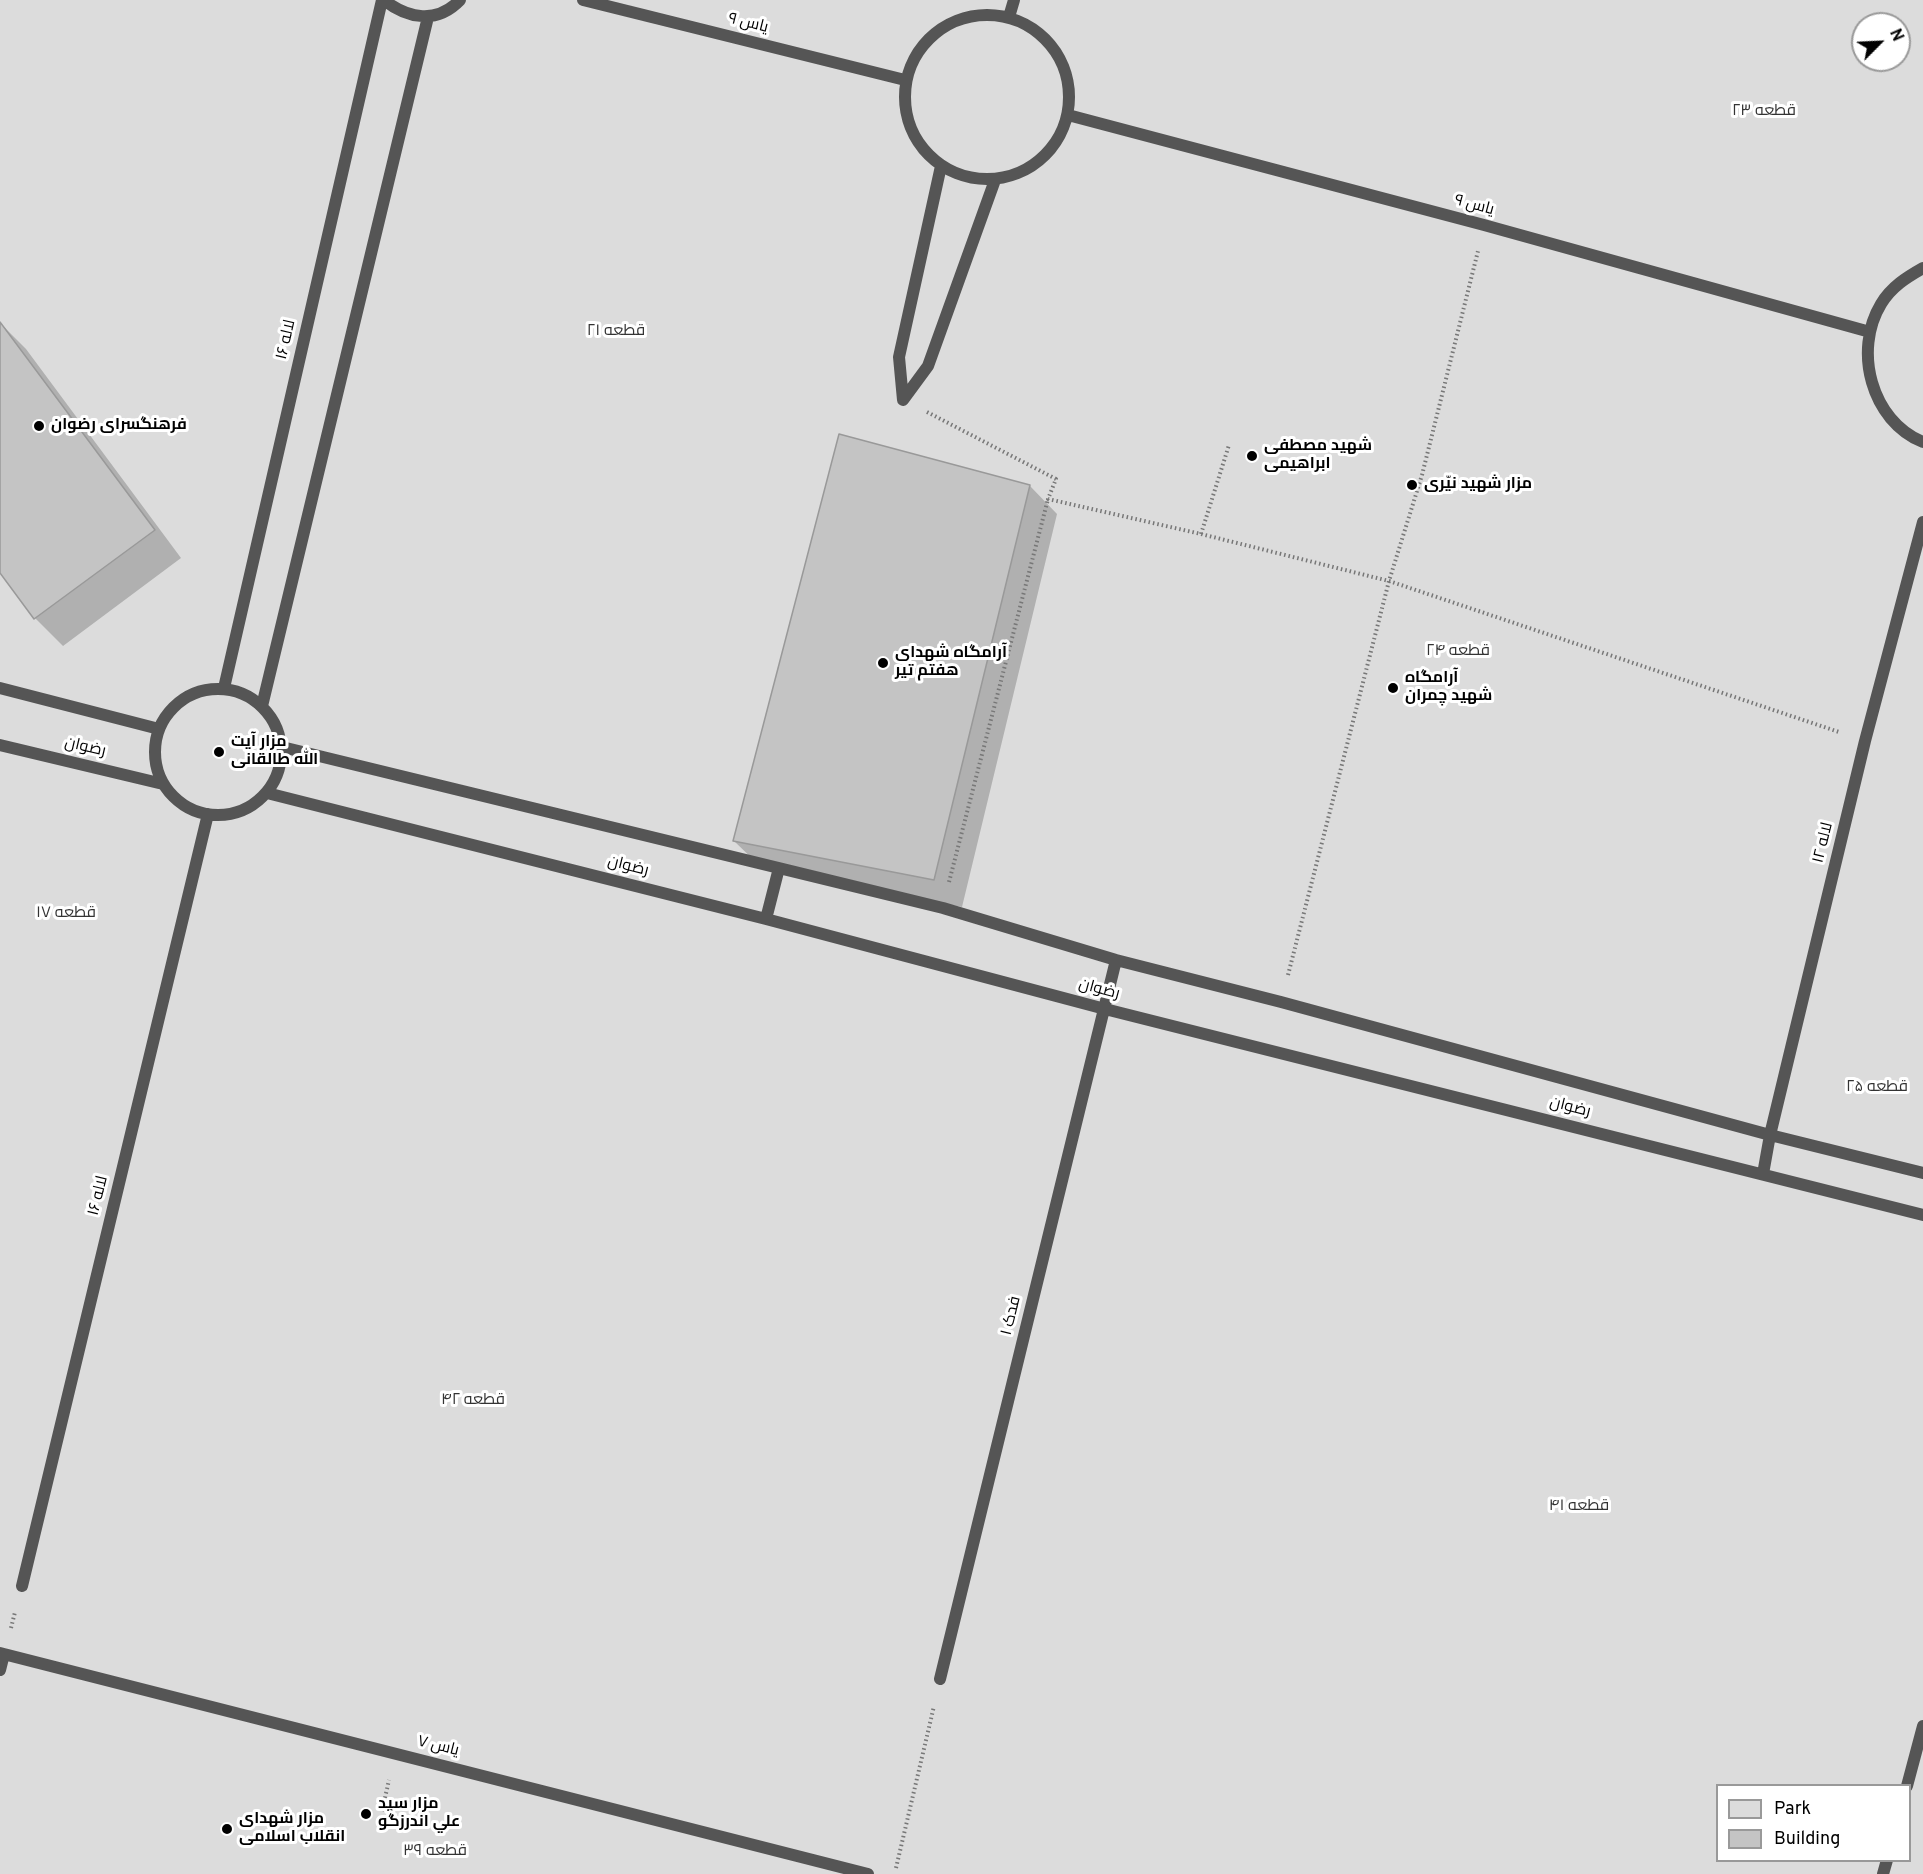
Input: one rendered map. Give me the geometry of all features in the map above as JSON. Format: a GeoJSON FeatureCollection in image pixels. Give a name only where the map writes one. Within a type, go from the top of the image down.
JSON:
{"type":"FeatureCollection","features":[{"type":"Feature","properties":{"kind":"lane"},"geometry":{"type":"LineString","coordinates":[[383,0],[396,10],[412,16],[428,17],[445,12],[460,0]]}},
{"type":"Feature","properties":{"kind":"lane","name":"لاله ۱۶"},"geometry":{"type":"LineString","coordinates":[[224,688],[383,0]]}},
{"type":"Feature","properties":{"kind":"lane","name":"یاس ۹"},"geometry":{"type":"LineString","coordinates":[[583,0],[905,80]]}},
{"type":"Feature","properties":{"kind":"lane"},"geometry":{"type":"LineString","coordinates":[[1009,17],[1014,0]]}},
{"type":"Feature","properties":{"kind":"lane"},"geometry":{"type":"LineString","coordinates":[[982,14],[1009,17],[1032,27],[1051,44],[1064,66],[1069,90],[1068,115],[1058,139],[1042,159],[1020,173],[995,180],[967,177],[941,166],[923,149],[910,128],[904,105],[905,80],[915,55],[933,34],[956,20],[982,14]]}},
{"type":"Feature","properties":{"kind":"lane"},"geometry":{"type":"LineString","coordinates":[[262,706],[428,17]]}},
{"type":"Feature","properties":{"kind":"lane","name":"یاس ۹"},"geometry":{"type":"LineString","coordinates":[[1068,115],[1484,225],[1870,332]]}},
{"type":"Feature","properties":{"kind":"lane"},"geometry":{"type":"LineString","coordinates":[[903,400],[899,357],[941,166]]}},
{"type":"Feature","properties":{"kind":"lane"},"geometry":{"type":"LineString","coordinates":[[903,400],[928,366],[995,180]]}},
{"type":"Feature","properties":{"kind":"lane"},"geometry":{"type":"LineString","coordinates":[[1923,268],[1902,280],[1882,304],[1870,332],[1868,362],[1875,392],[1891,418],[1914,438],[1923,442]]}},
{"type":"Feature","properties":{"kind":"lane","name":"لاله ۱۲"},"geometry":{"type":"LineString","coordinates":[[1763,1174],[1770,1135],[1865,741],[1923,522]]}},
{"type":"Feature","properties":{"kind":"lane"},"geometry":{"type":"LineString","coordinates":[[0,688],[159,729]]}},
{"type":"Feature","properties":{"kind":"lane"},"geometry":{"type":"LineString","coordinates":[[224,688],[244,694],[262,706],[272,718],[282,747],[276,779],[267,793],[250,806],[230,814],[208,814],[190,809],[175,798],[163,784],[156,766],[154,747],[159,729],[169,711],[184,698],[203,690],[224,688]]}},
{"type":"Feature","properties":{"kind":"lane","name":"رضوان"},"geometry":{"type":"LineString","coordinates":[[0,745],[163,784]]}},
{"type":"Feature","properties":{"kind":"lane","name":"رضوان"},"geometry":{"type":"LineString","coordinates":[[282,747],[943,908],[1116,960],[1281,1002],[1770,1135],[1923,1173]]}},
{"type":"Feature","properties":{"kind":"lane","name":"رضوان"},"geometry":{"type":"LineString","coordinates":[[267,793],[766,919],[1105,1009],[1923,1215]]}},
{"type":"Feature","properties":{"kind":"lane","name":"لاله ۱۶"},"geometry":{"type":"LineString","coordinates":[[22,1586],[208,814]]}},
{"type":"Feature","properties":{"kind":"lane"},"geometry":{"type":"LineString","coordinates":[[766,919],[779,868]]}},
{"type":"Feature","properties":{"kind":"lane","name":"فدک ۱"},"geometry":{"type":"LineString","coordinates":[[940,1679],[1116,960]]}},
{"type":"Feature","properties":{"kind":"lane"},"geometry":{"type":"LineString","coordinates":[[0,1670],[2,1653]]}},
{"type":"Feature","properties":{"kind":"lane","name":"یاس ۷"},"geometry":{"type":"LineString","coordinates":[[2,1653],[868,1874]]}},
{"type":"Feature","properties":{"kind":"lane"},"geometry":{"type":"LineString","coordinates":[[1907,1784],[1923,1726]]}},
{"type":"Feature","properties":{"kind":"path"},"geometry":{"type":"LineString","coordinates":[[1281,1002],[1389,581],[1422,475],[1484,225]]}},
{"type":"Feature","properties":{"kind":"path"},"geometry":{"type":"LineString","coordinates":[[903,400],[1056,479],[1048,499],[943,908]]}},
{"type":"Feature","properties":{"kind":"path"},"geometry":{"type":"LineString","coordinates":[[1201,534],[1229,445]]}},
{"type":"Feature","properties":{"kind":"path"},"geometry":{"type":"LineString","coordinates":[[1048,499],[1389,581],[1865,741]]}},
{"type":"Feature","properties":{"kind":"path"},"geometry":{"type":"LineString","coordinates":[[2,1653],[22,1586]]}},
{"type":"Feature","properties":{"kind":"path"},"geometry":{"type":"LineString","coordinates":[[895,1874],[940,1679]]}},
{"type":"Feature","properties":{"kind":"green space"},"geometry":{"type":"Polygon","coordinates":[[[0,0],[1923,0],[1923,1874],[0,1874],[0,0]]]}},
{"type":"Feature","properties":{"kind":"building","name":"فرهنگسرای رضوان"},"geometry":{"type":"Polygon","coordinates":[[[0,322],[155,530],[34,619],[0,573],[0,322]]]}},
{"type":"Feature","properties":{"kind":"building","name":"آرامگاه شهدای هفتم تیر"},"geometry":{"type":"Polygon","coordinates":[[[839,434],[1030,485],[934,880],[733,841],[839,434]]]}},
{"type":"Feature","properties":{"kind":"place","name":"فرهنگسرای رضوان"},"geometry":{"type":"Point","coordinates":[39,426]}},
{"type":"Feature","properties":{"kind":"place","name":"شهید مصطفی ابراهیمی"},"geometry":{"type":"Point","coordinates":[1252,456]}},
{"type":"Feature","properties":{"kind":"place","name":"مزار شهید نیّری"},"geometry":{"type":"Point","coordinates":[1412,485]}},
{"type":"Feature","properties":{"kind":"place","name":"آرامگاه شهدای هفتم تیر"},"geometry":{"type":"Point","coordinates":[883,663]}},
{"type":"Feature","properties":{"kind":"place","name":"آرامگاه شهید چمران"},"geometry":{"type":"Point","coordinates":[1393,688]}},
{"type":"Feature","properties":{"kind":"place","name":"مزار آیت الله طالقانی"},"geometry":{"type":"Point","coordinates":[219,752]}},
{"type":"Feature","properties":{"kind":"place","name":"مزار سيد علي اندرزگو"},"geometry":{"type":"Point","coordinates":[366,1814]}},
{"type":"Feature","properties":{"kind":"place","name":"مزار شهدای انقلاب اسلامی"},"geometry":{"type":"Point","coordinates":[227,1829]}},
{"type":"Feature","properties":{"kind":"park label","name":"قطعه ۲۳"},"geometry":{"type":"Point","coordinates":[1764,112]}},
{"type":"Feature","properties":{"kind":"park label","name":"قطعه ۲۱"},"geometry":{"type":"Point","coordinates":[616,332]}},
{"type":"Feature","properties":{"kind":"park label","name":"قطعه ۲۴"},"geometry":{"type":"Point","coordinates":[1458,652]}},
{"type":"Feature","properties":{"kind":"park label","name":"قطعه ۱۷"},"geometry":{"type":"Point","coordinates":[66,914]}},
{"type":"Feature","properties":{"kind":"park label","name":"قطعه ۲۵"},"geometry":{"type":"Point","coordinates":[1877,1088]}},
{"type":"Feature","properties":{"kind":"park label","name":"قطعه ۴۲"},"geometry":{"type":"Point","coordinates":[473,1401]}},
{"type":"Feature","properties":{"kind":"park label","name":"قطعه ۴۱"},"geometry":{"type":"Point","coordinates":[1579,1507]}},
{"type":"Feature","properties":{"kind":"park label","name":"قطعه ۳۹"},"geometry":{"type":"Point","coordinates":[435,1852]}}]}
